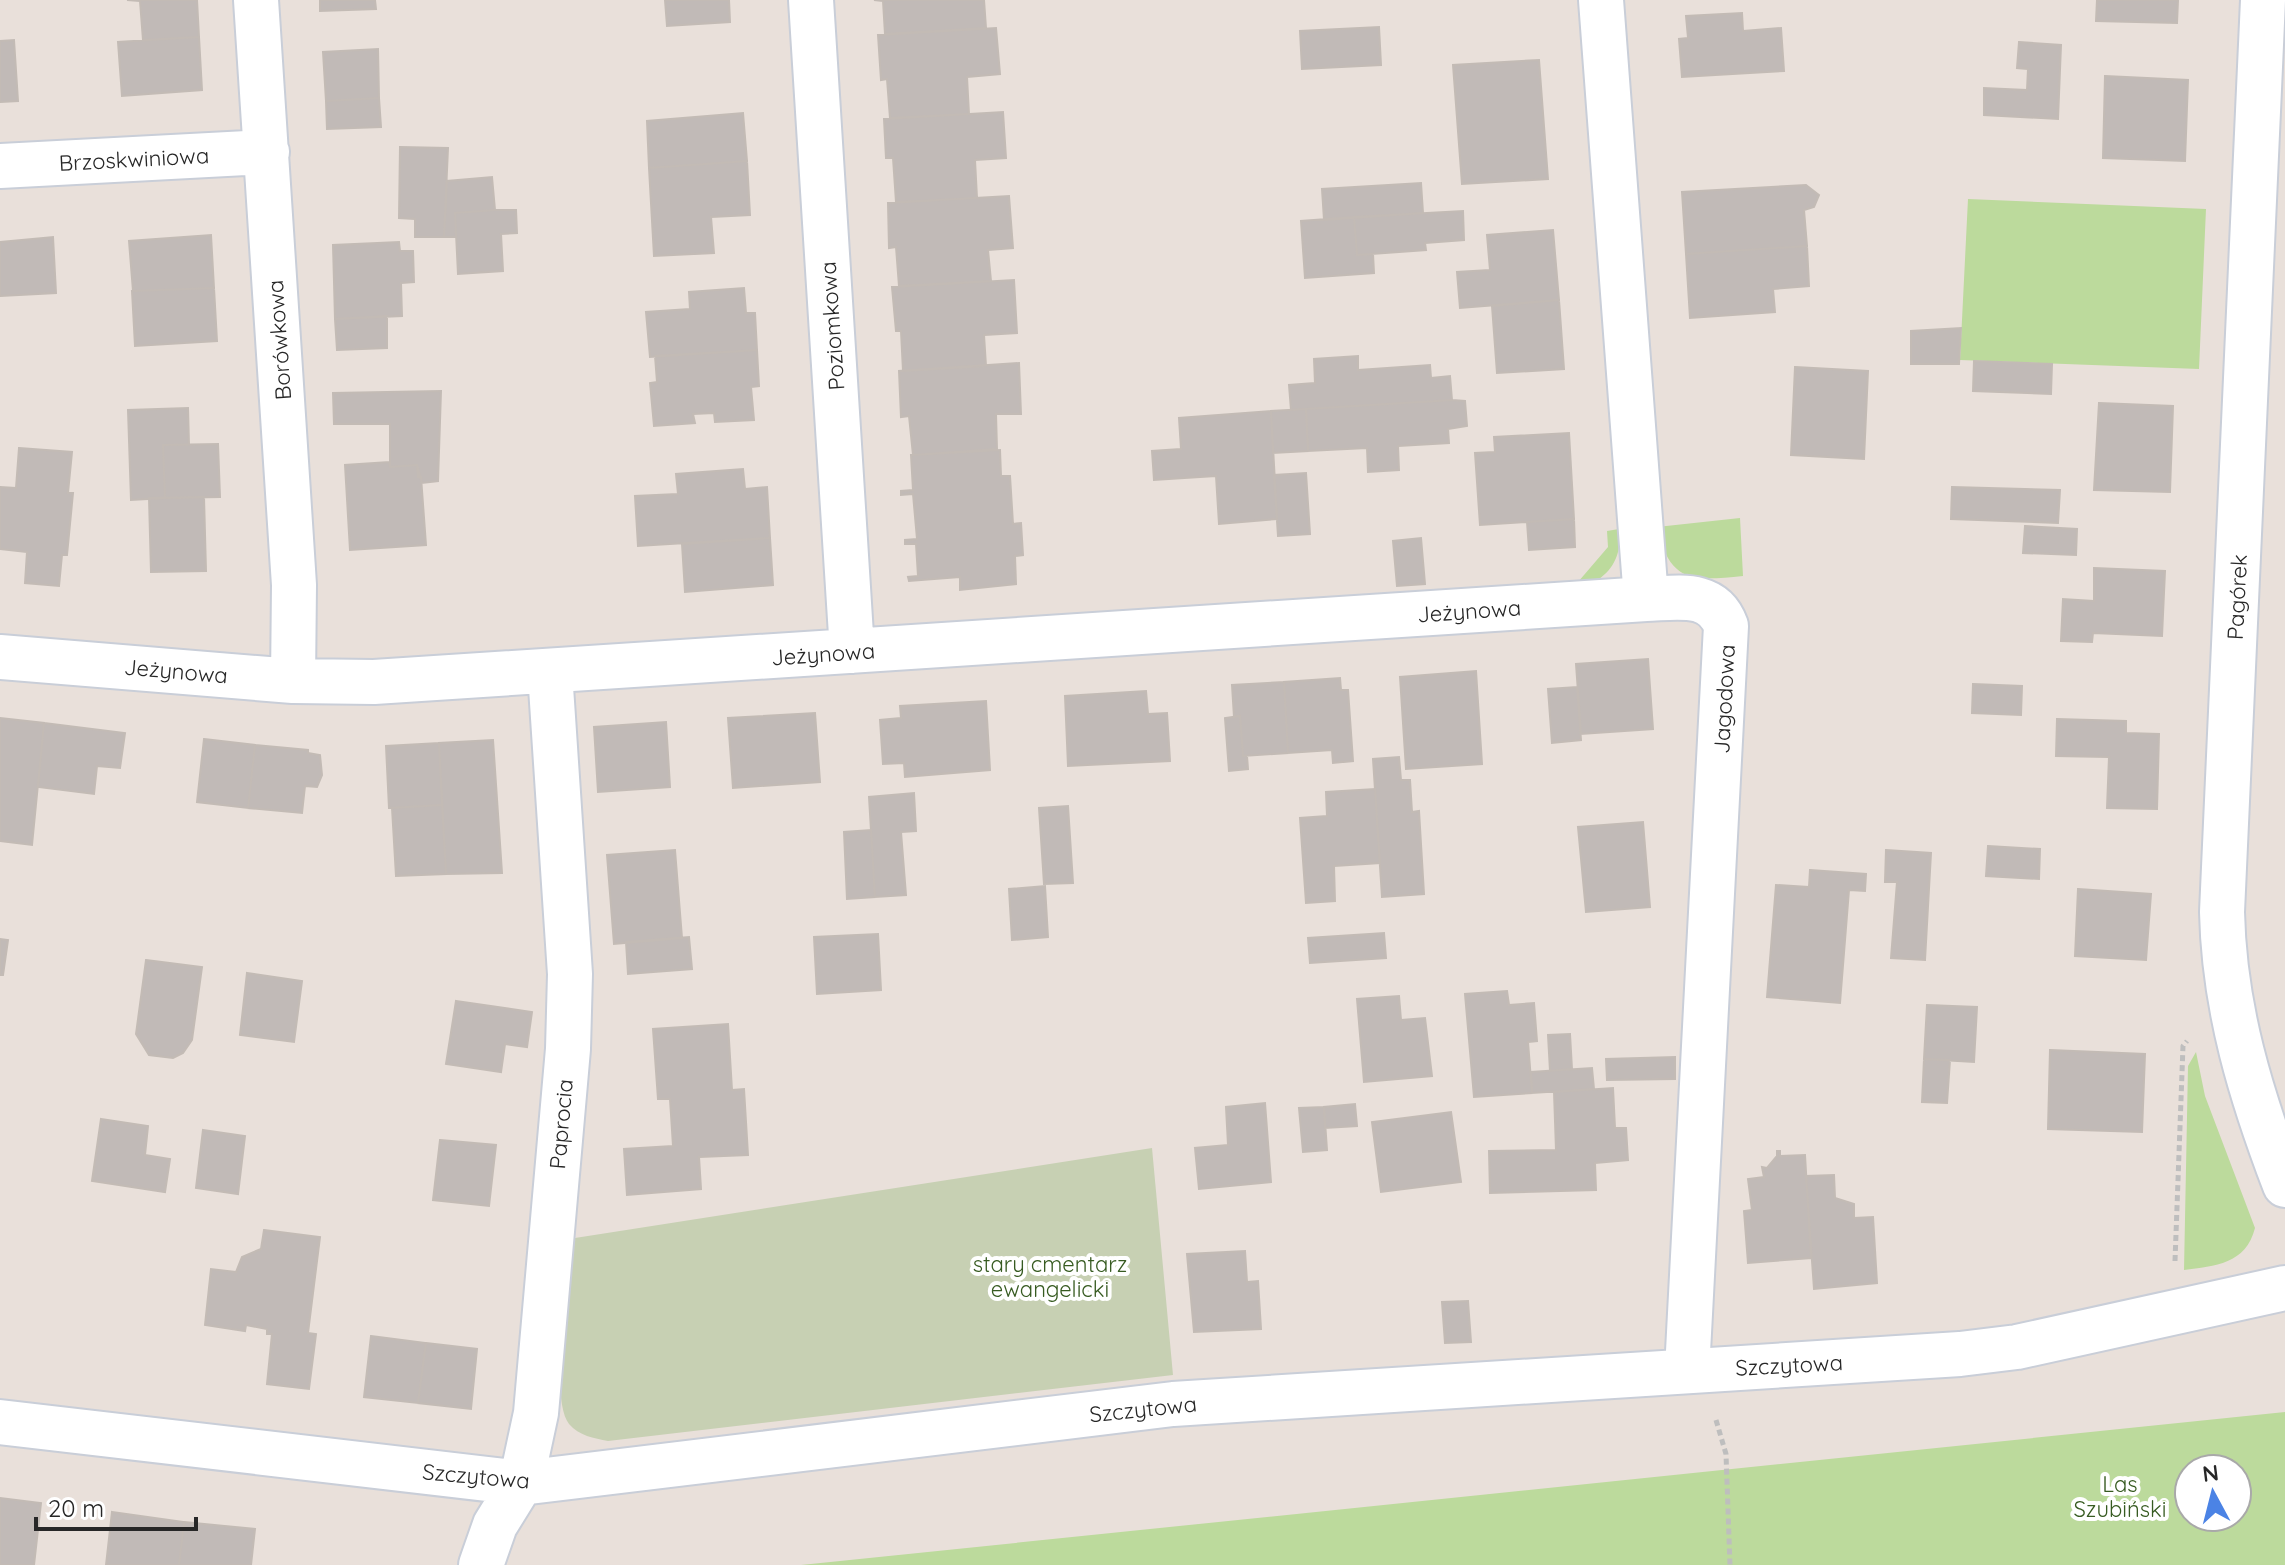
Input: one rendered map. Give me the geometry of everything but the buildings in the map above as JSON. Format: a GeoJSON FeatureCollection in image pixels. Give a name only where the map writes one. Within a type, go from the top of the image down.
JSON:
{"type":"FeatureCollection","features":[{"type":"Feature","properties":{"kind":"street","name":"Borówkowa"},"geometry":{"type":"LineString","coordinates":[[256,0],[294,585],[293,681]]}},
{"type":"Feature","properties":{"kind":"street","name":"Poziomkowa"},"geometry":{"type":"LineString","coordinates":[[811,0],[852,651]]}},
{"type":"Feature","properties":{"kind":"street"},"geometry":{"type":"LineString","coordinates":[[1601,0],[1646,599]]}},
{"type":"Feature","properties":{"kind":"street","name":"Pagórek"},"geometry":{"type":"LineString","coordinates":[[2263,0],[2222,912],[2225,966],[2236,1033],[2260,1119],[2285,1185]]}},
{"type":"Feature","properties":{"kind":"street","name":"Brzoskwiniowa"},"geometry":{"type":"LineString","coordinates":[[0,166],[267,152]]}},
{"type":"Feature","properties":{"kind":"street","name":"Jeżynowa"},"geometry":{"type":"LineString","coordinates":[[0,657],[293,681],[374,682],[1646,599]]}},
{"type":"Feature","properties":{"kind":"street","name":"Jagodowa"},"geometry":{"type":"LineString","coordinates":[[1646,599],[1701,599],[1721,611],[1726,626],[1687,1371]]}},
{"type":"Feature","properties":{"kind":"street","name":"Paprocia"},"geometry":{"type":"LineString","coordinates":[[481,1565],[495,1525],[521,1483],[536,1413],[570,1007],[550,672]]}},
{"type":"Feature","properties":{"kind":"street","name":"Szczytowa"},"geometry":{"type":"LineString","coordinates":[[0,1422],[521,1483],[1173,1404],[1960,1354],[2017,1347],[2285,1288]]}},
{"type":"Feature","properties":{"kind":"path"},"geometry":{"type":"LineString","coordinates":[[2175,1267],[2183,1046],[2190,1035]]}},
{"type":"Feature","properties":{"kind":"path"},"geometry":{"type":"LineString","coordinates":[[1687,1371],[1709,1403],[1726,1454],[1730,1565]]}},
{"type":"Feature","properties":{"kind":"green space"},"geometry":{"type":"Polygon","coordinates":[[[1968,199],[2206,209],[2199,369],[1960,360],[1968,199]]]}},
{"type":"Feature","properties":{"kind":"green space"},"geometry":{"type":"Polygon","coordinates":[[[1740,518],[1743,576],[1709,578],[1685,574],[1669,559],[1657,527],[1740,518]]]}},
{"type":"Feature","properties":{"kind":"green space"},"geometry":{"type":"Polygon","coordinates":[[[1619,529],[1619,547],[1610,568],[1591,584],[1578,582],[1608,547],[1607,531],[1619,529]]]}},
{"type":"Feature","properties":{"kind":"green space"},"geometry":{"type":"Polygon","coordinates":[[[2196,1052],[2205,1096],[2255,1228],[2251,1240],[2237,1256],[2218,1264],[2184,1270],[2188,1066],[2196,1052]]]}},
{"type":"Feature","properties":{"kind":"green space","name":"stary cmentarz ewangelicki"},"geometry":{"type":"Polygon","coordinates":[[[1152,1148],[1173,1375],[608,1441],[582,1434],[569,1424],[563,1410],[560,1363],[575,1238],[1152,1148]]]}},
{"type":"Feature","properties":{"kind":"green space","name":"Las Szubiński"},"geometry":{"type":"Polygon","coordinates":[[[2285,1412],[2285,1565],[801,1565],[2285,1412]]]}}]}
